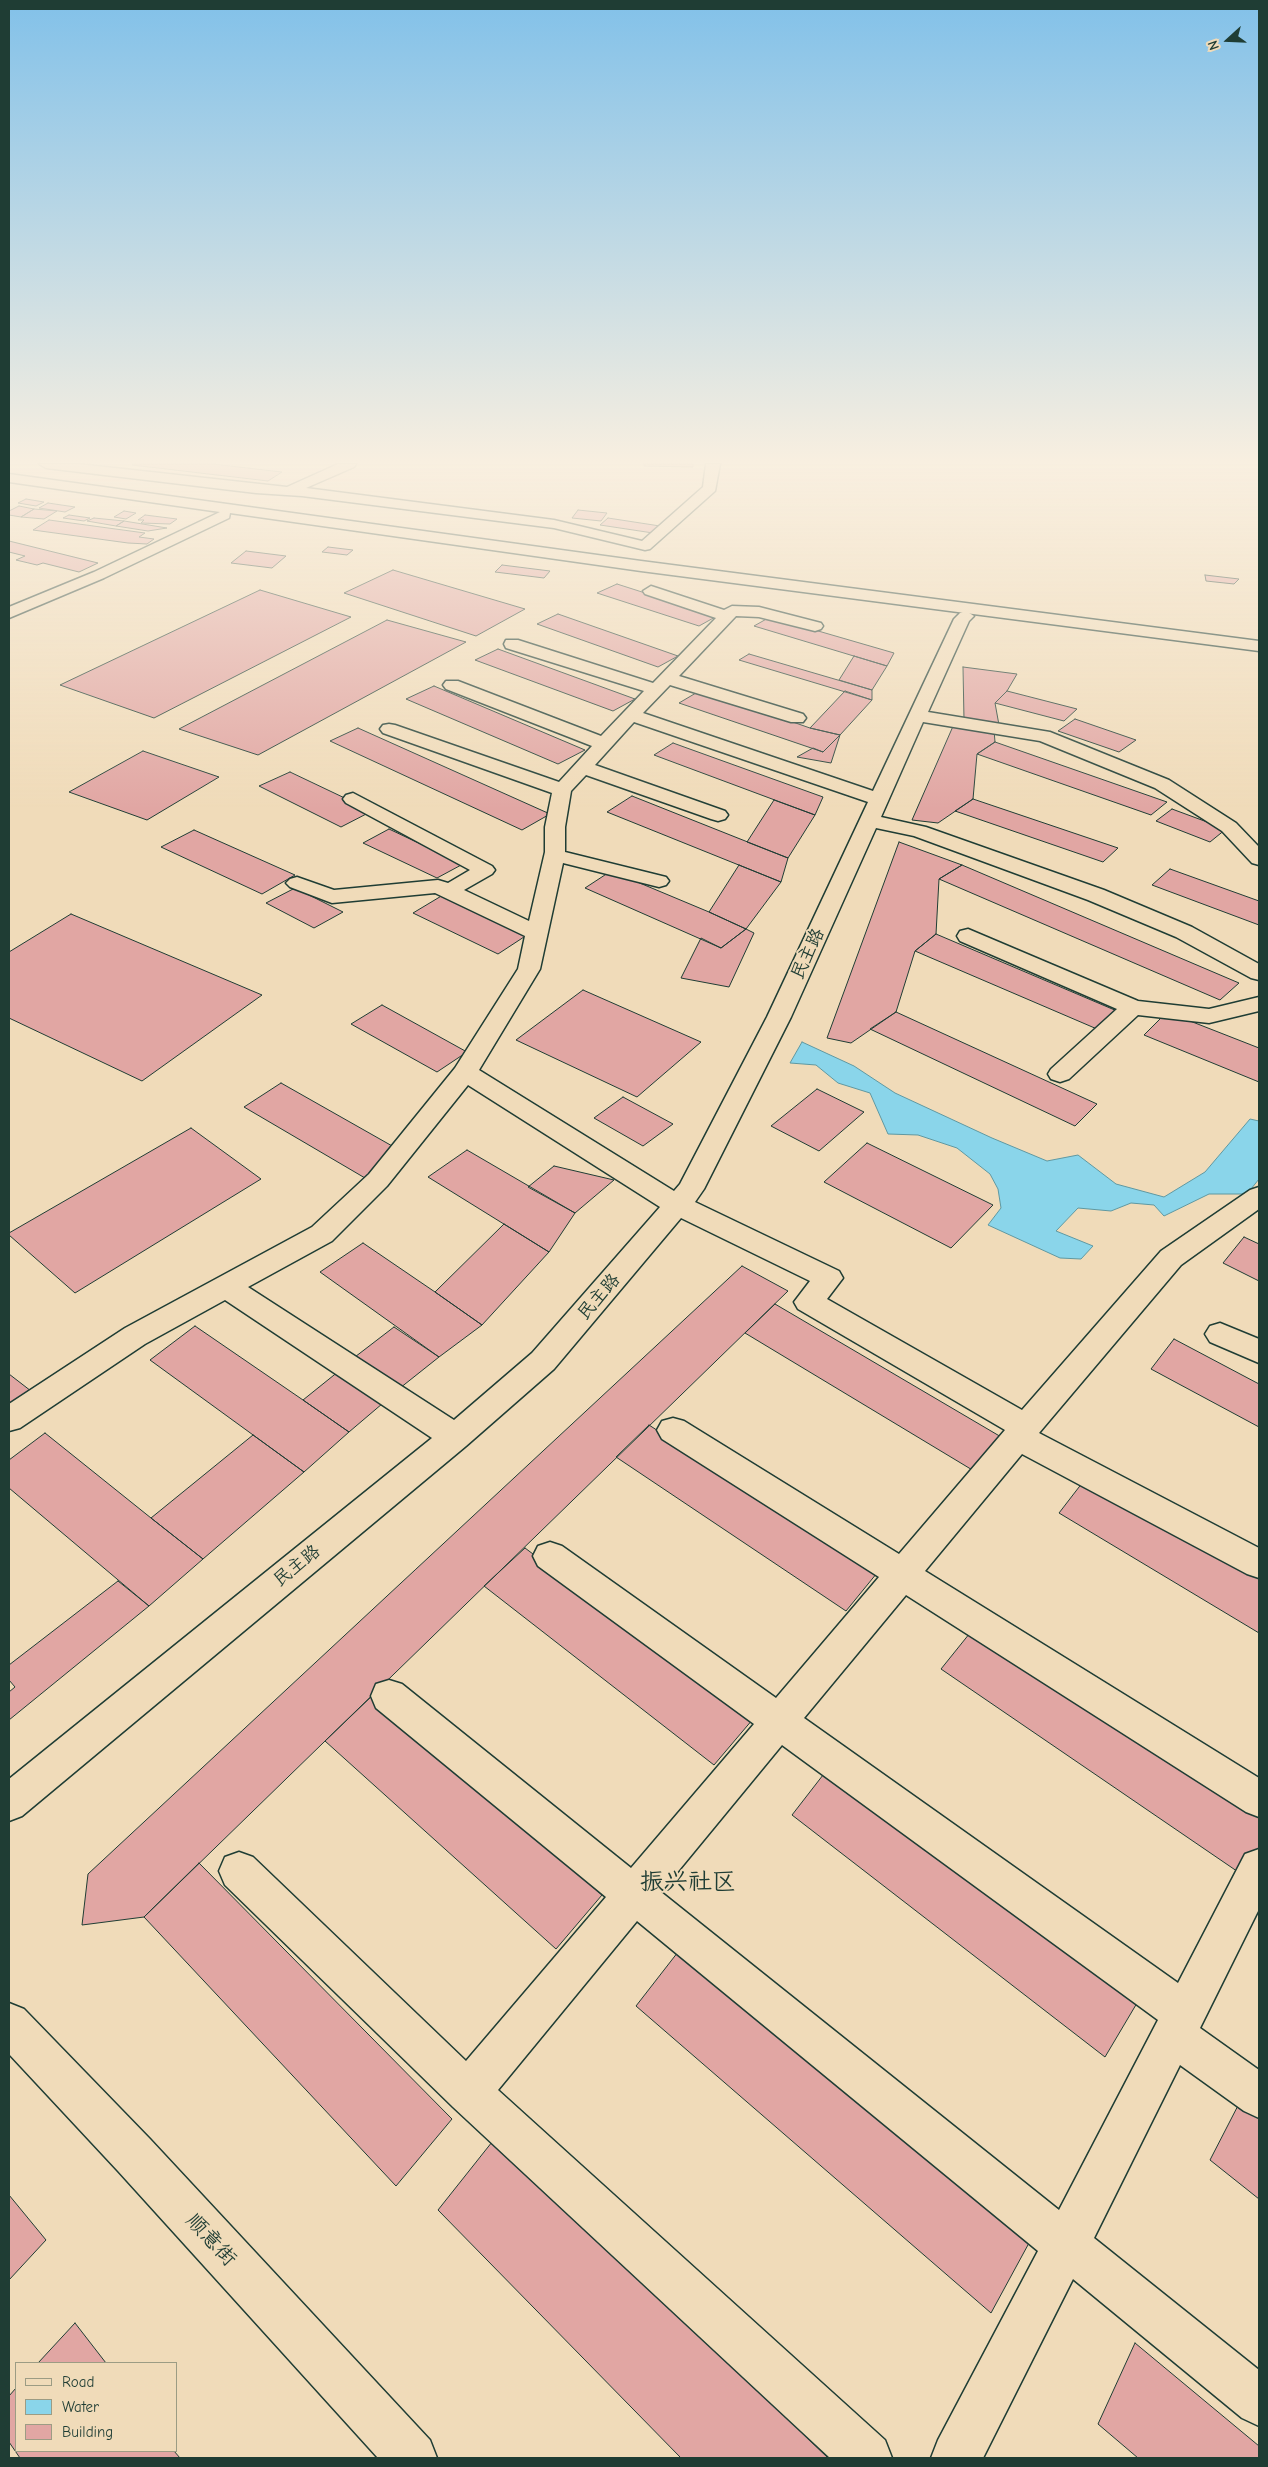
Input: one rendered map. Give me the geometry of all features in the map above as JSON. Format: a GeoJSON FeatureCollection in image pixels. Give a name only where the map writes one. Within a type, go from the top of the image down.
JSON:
{"type":"FeatureCollection","features":[{"type":"Feature","properties":{"kind":"street"},"geometry":{"type":"LineString","coordinates":[[9,614],[92,579]]}},
{"type":"Feature","properties":{"kind":"street"},"geometry":{"type":"LineString","coordinates":[[698,579],[966,616],[1259,652]]}},
{"type":"Feature","properties":{"kind":"street"},"geometry":{"type":"LineString","coordinates":[[738,579],[1259,646]]}},
{"type":"Feature","properties":{"kind":"street"},"geometry":{"type":"LineString","coordinates":[[651,591],[726,616]]}},
{"type":"Feature","properties":{"kind":"street"},"geometry":{"type":"LineString","coordinates":[[9,1419],[135,1336],[322,1234],[378,1180],[464,1072],[529,969],[554,855],[555,827],[562,790],[630,715],[732,611],[759,612],[815,626]]}},
{"type":"Feature","properties":{"kind":"street","name":"民主路"},"geometry":{"type":"LineString","coordinates":[[9,1803],[455,1436],[543,1361],[691,1189],[779,1017],[962,619],[966,616]]}},
{"type":"Feature","properties":{"kind":"street"},"geometry":{"type":"LineString","coordinates":[[512,644],[797,718]]}},
{"type":"Feature","properties":{"kind":"street"},"geometry":{"type":"LineString","coordinates":[[452,686],[604,744]]}},
{"type":"Feature","properties":{"kind":"street"},"geometry":{"type":"LineString","coordinates":[[630,715],[874,810],[920,831],[1096,895],[1184,932],[1259,973]]}},
{"type":"Feature","properties":{"kind":"street"},"geometry":{"type":"LineString","coordinates":[[917,716],[1044,736],[1162,784],[1229,827],[1259,859]]}},
{"type":"Feature","properties":{"kind":"street"},"geometry":{"type":"LineString","coordinates":[[389,729],[562,790]]}},
{"type":"Feature","properties":{"kind":"street"},"geometry":{"type":"LineString","coordinates":[[583,767],[718,815]]}},
{"type":"Feature","properties":{"kind":"street"},"geometry":{"type":"LineString","coordinates":[[353,799],[485,870],[448,891]]}},
{"type":"Feature","properties":{"kind":"street"},"geometry":{"type":"LineString","coordinates":[[554,855],[659,881]]}},
{"type":"Feature","properties":{"kind":"street"},"geometry":{"type":"LineString","coordinates":[[296,883],[332,897],[438,886],[537,933]]}},
{"type":"Feature","properties":{"kind":"street"},"geometry":{"type":"LineString","coordinates":[[968,936],[1133,1007],[1208,1016],[1259,1004]]}},
{"type":"Feature","properties":{"kind":"street"},"geometry":{"type":"LineString","coordinates":[[1060,1074],[1133,1007]]}},
{"type":"Feature","properties":{"kind":"street"},"geometry":{"type":"LineString","coordinates":[[464,1072],[678,1204],[828,1278],[808,1302],[1022,1432],[1259,1564]]}},
{"type":"Feature","properties":{"kind":"street"},"geometry":{"type":"LineString","coordinates":[[468,2092],[1022,1432],[1171,1258],[1253,1208]]}},
{"type":"Feature","properties":{"kind":"street"},"geometry":{"type":"LineString","coordinates":[[226,1286],[455,1436]]}},
{"type":"Feature","properties":{"kind":"street"},"geometry":{"type":"LineString","coordinates":[[1220,1334],[1259,1352]]}},
{"type":"Feature","properties":{"kind":"street"},"geometry":{"type":"LineString","coordinates":[[674,1430],[1259,1799]]}},
{"type":"Feature","properties":{"kind":"street"},"geometry":{"type":"LineString","coordinates":[[550,1556],[779,1722],[1179,2024],[1259,2096]]}},
{"type":"Feature","properties":{"kind":"street"},"geometry":{"type":"LineString","coordinates":[[389,1696],[1259,2401]]}},
{"type":"Feature","properties":{"kind":"street"},"geometry":{"type":"LineString","coordinates":[[956,2458],[1259,1868]]}},
{"type":"Feature","properties":{"kind":"street"},"geometry":{"type":"LineString","coordinates":[[239,1871],[468,2092],[867,2458]]}},
{"type":"Feature","properties":{"kind":"street","name":"顺意街"},"geometry":{"type":"LineString","coordinates":[[9,2024],[412,2458]]}},
{"type":"Feature","properties":{"kind":"water"},"geometry":{"type":"Polygon","coordinates":[[[802,1042],[854,1066],[895,1093],[992,1138],[1047,1161],[1078,1155],[1116,1184],[1164,1197],[1205,1172],[1250,1119],[1259,1121],[1259,1179],[1247,1194],[1209,1194],[1164,1216],[1154,1205],[1131,1203],[1111,1211],[1078,1208],[1056,1231],[1093,1246],[1081,1259],[1060,1258],[988,1225],[1001,1208],[998,1189],[990,1174],[957,1148],[918,1135],[888,1134],[870,1093],[838,1083],[816,1065],[790,1063],[802,1042]]]}},
{"type":"Feature","properties":{"kind":"building"},"geometry":{"type":"Polygon","coordinates":[[[374,579],[424,579],[525,609],[476,636],[344,593],[374,579]]]}},
{"type":"Feature","properties":{"kind":"building"},"geometry":{"type":"Polygon","coordinates":[[[1206,579],[1239,579],[1234,584],[1206,581],[1206,579]]]}},
{"type":"Feature","properties":{"kind":"building"},"geometry":{"type":"Polygon","coordinates":[[[617,584],[717,616],[699,626],[597,593],[617,584]]]}},
{"type":"Feature","properties":{"kind":"building"},"geometry":{"type":"Polygon","coordinates":[[[260,590],[351,617],[154,718],[60,685],[260,590]]]}},
{"type":"Feature","properties":{"kind":"building"},"geometry":{"type":"Polygon","coordinates":[[[558,614],[678,656],[658,667],[537,624],[558,614]]]}},
{"type":"Feature","properties":{"kind":"building"},"geometry":{"type":"Polygon","coordinates":[[[770,617],[894,653],[887,666],[754,626],[770,617]]]}},
{"type":"Feature","properties":{"kind":"building"},"geometry":{"type":"Polygon","coordinates":[[[387,620],[466,642],[258,755],[179,729],[387,620]]]}},
{"type":"Feature","properties":{"kind":"building"},"geometry":{"type":"Polygon","coordinates":[[[498,649],[635,699],[613,711],[475,660],[498,649]]]}},
{"type":"Feature","properties":{"kind":"building"},"geometry":{"type":"Polygon","coordinates":[[[749,654],[872,690],[872,700],[739,660],[749,654]]]}},
{"type":"Feature","properties":{"kind":"building"},"geometry":{"type":"Polygon","coordinates":[[[854,656],[887,666],[872,690],[839,680],[854,656]]]}},
{"type":"Feature","properties":{"kind":"building"},"geometry":{"type":"Polygon","coordinates":[[[963,667],[1017,674],[1007,691],[995,703],[999,725],[964,720],[963,667]]]}},
{"type":"Feature","properties":{"kind":"building"},"geometry":{"type":"Polygon","coordinates":[[[434,686],[585,750],[558,764],[406,699],[434,686]]]}},
{"type":"Feature","properties":{"kind":"building"},"geometry":{"type":"Polygon","coordinates":[[[701,690],[810,728],[840,735],[823,752],[679,703],[701,690]]]}},
{"type":"Feature","properties":{"kind":"building"},"geometry":{"type":"Polygon","coordinates":[[[845,691],[872,700],[840,735],[810,728],[845,691]]]}},
{"type":"Feature","properties":{"kind":"building"},"geometry":{"type":"Polygon","coordinates":[[[1007,691],[1077,709],[1064,721],[995,703],[1007,691]]]}},
{"type":"Feature","properties":{"kind":"building"},"geometry":{"type":"Polygon","coordinates":[[[1075,719],[1136,740],[1119,752],[1058,731],[1075,719]]]}},
{"type":"Feature","properties":{"kind":"building"},"geometry":{"type":"Polygon","coordinates":[[[954,724],[994,730],[995,742],[977,754],[973,799],[938,823],[912,820],[954,724]]]}},
{"type":"Feature","properties":{"kind":"building"},"geometry":{"type":"Polygon","coordinates":[[[358,728],[550,814],[522,830],[330,741],[358,728]]]}},
{"type":"Feature","properties":{"kind":"building"},"geometry":{"type":"Polygon","coordinates":[[[840,735],[831,763],[797,757],[813,748],[823,752],[840,735]]]}},
{"type":"Feature","properties":{"kind":"building"},"geometry":{"type":"Polygon","coordinates":[[[995,742],[1167,802],[1151,815],[977,754],[995,742]]]}},
{"type":"Feature","properties":{"kind":"building"},"geometry":{"type":"Polygon","coordinates":[[[673,743],[823,797],[815,815],[654,755],[673,743]]]}},
{"type":"Feature","properties":{"kind":"building"},"geometry":{"type":"Polygon","coordinates":[[[143,751],[219,777],[147,820],[69,792],[143,751]]]}},
{"type":"Feature","properties":{"kind":"building"},"geometry":{"type":"Polygon","coordinates":[[[290,772],[372,811],[341,827],[259,786],[290,772]]]}},
{"type":"Feature","properties":{"kind":"building"},"geometry":{"type":"Polygon","coordinates":[[[632,796],[788,858],[781,882],[607,812],[632,796]]]}},
{"type":"Feature","properties":{"kind":"building"},"geometry":{"type":"Polygon","coordinates":[[[973,799],[1118,848],[1103,862],[955,811],[973,799]]]}},
{"type":"Feature","properties":{"kind":"building"},"geometry":{"type":"Polygon","coordinates":[[[774,800],[815,815],[788,858],[747,842],[774,800]]]}},
{"type":"Feature","properties":{"kind":"building"},"geometry":{"type":"Polygon","coordinates":[[[1172,809],[1226,829],[1210,842],[1156,821],[1172,809]]]}},
{"type":"Feature","properties":{"kind":"building"},"geometry":{"type":"Polygon","coordinates":[[[389,829],[463,864],[437,878],[363,843],[389,829]]]}},
{"type":"Feature","properties":{"kind":"building"},"geometry":{"type":"Polygon","coordinates":[[[194,830],[295,875],[262,894],[161,847],[194,830]]]}},
{"type":"Feature","properties":{"kind":"building"},"geometry":{"type":"Polygon","coordinates":[[[899,842],[962,865],[939,879],[936,934],[915,951],[896,1012],[851,1043],[827,1038],[899,842]]]}},
{"type":"Feature","properties":{"kind":"building"},"geometry":{"type":"Polygon","coordinates":[[[739,865],[781,882],[746,929],[709,912],[739,865]]]}},
{"type":"Feature","properties":{"kind":"building"},"geometry":{"type":"Polygon","coordinates":[[[962,865],[1239,983],[1220,1000],[939,879],[962,865]]]}},
{"type":"Feature","properties":{"kind":"building"},"geometry":{"type":"Polygon","coordinates":[[[1170,869],[1259,901],[1259,925],[1152,885],[1170,869]]]}},
{"type":"Feature","properties":{"kind":"building"},"geometry":{"type":"Polygon","coordinates":[[[611,871],[746,929],[721,948],[585,888],[611,871]]]}},
{"type":"Feature","properties":{"kind":"building"},"geometry":{"type":"Polygon","coordinates":[[[295,888],[343,912],[314,928],[266,903],[295,888]]]}},
{"type":"Feature","properties":{"kind":"building"},"geometry":{"type":"Polygon","coordinates":[[[443,895],[527,935],[498,954],[413,913],[443,895]]]}},
{"type":"Feature","properties":{"kind":"building"},"geometry":{"type":"Polygon","coordinates":[[[71,914],[262,995],[142,1081],[9,1018],[9,952],[71,914]]]}},
{"type":"Feature","properties":{"kind":"building"},"geometry":{"type":"Polygon","coordinates":[[[746,929],[754,933],[729,987],[681,978],[701,938],[721,948],[746,929]]]}},
{"type":"Feature","properties":{"kind":"building"},"geometry":{"type":"Polygon","coordinates":[[[936,934],[1117,1011],[1097,1029],[915,951],[936,934]]]}},
{"type":"Feature","properties":{"kind":"building"},"geometry":{"type":"Polygon","coordinates":[[[583,990],[701,1042],[637,1097],[516,1040],[583,990]]]}},
{"type":"Feature","properties":{"kind":"building"},"geometry":{"type":"Polygon","coordinates":[[[382,1005],[467,1052],[437,1072],[351,1024],[382,1005]]]}},
{"type":"Feature","properties":{"kind":"building"},"geometry":{"type":"Polygon","coordinates":[[[896,1012],[1097,1104],[1075,1126],[870,1029],[896,1012]]]}},
{"type":"Feature","properties":{"kind":"building"},"geometry":{"type":"Polygon","coordinates":[[[1167,1012],[1259,1048],[1259,1082],[1144,1035],[1167,1012]]]}},
{"type":"Feature","properties":{"kind":"building"},"geometry":{"type":"Polygon","coordinates":[[[281,1083],[401,1151],[365,1178],[244,1107],[281,1083]]]}},
{"type":"Feature","properties":{"kind":"building"},"geometry":{"type":"Polygon","coordinates":[[[817,1089],[864,1112],[819,1151],[771,1126],[817,1089]]]}},
{"type":"Feature","properties":{"kind":"building"},"geometry":{"type":"Polygon","coordinates":[[[623,1097],[673,1124],[643,1146],[594,1118],[623,1097]]]}},
{"type":"Feature","properties":{"kind":"building"},"geometry":{"type":"Polygon","coordinates":[[[191,1128],[261,1179],[75,1293],[9,1235],[9,1233],[191,1128]]]}},
{"type":"Feature","properties":{"kind":"building"},"geometry":{"type":"Polygon","coordinates":[[[867,1143],[993,1205],[951,1248],[824,1182],[867,1143]]]}},
{"type":"Feature","properties":{"kind":"building"},"geometry":{"type":"Polygon","coordinates":[[[467,1150],[575,1213],[549,1252],[428,1177],[467,1150]]]}},
{"type":"Feature","properties":{"kind":"building"},"geometry":{"type":"Polygon","coordinates":[[[554,1166],[614,1180],[575,1213],[528,1187],[554,1166]]]}},
{"type":"Feature","properties":{"kind":"building"},"geometry":{"type":"Polygon","coordinates":[[[504,1224],[549,1252],[482,1325],[435,1292],[504,1224]]]}},
{"type":"Feature","properties":{"kind":"building"},"geometry":{"type":"Polygon","coordinates":[[[1244,1237],[1259,1244],[1259,1281],[1223,1263],[1244,1237]]]}},
{"type":"Feature","properties":{"kind":"building"},"geometry":{"type":"Polygon","coordinates":[[[363,1243],[482,1325],[439,1357],[320,1272],[363,1243]]]}},
{"type":"Feature","properties":{"kind":"building"},"geometry":{"type":"Polygon","coordinates":[[[742,1266],[788,1291],[144,1917],[82,1925],[88,1874],[742,1266]]]}},
{"type":"Feature","properties":{"kind":"building"},"geometry":{"type":"Polygon","coordinates":[[[775,1304],[1008,1441],[979,1474],[745,1333],[775,1304]]]}},
{"type":"Feature","properties":{"kind":"building"},"geometry":{"type":"Polygon","coordinates":[[[195,1326],[349,1432],[304,1472],[150,1360],[195,1326]]]}},
{"type":"Feature","properties":{"kind":"building"},"geometry":{"type":"Polygon","coordinates":[[[394,1327],[439,1357],[395,1392],[351,1360],[394,1327]]]}},
{"type":"Feature","properties":{"kind":"building"},"geometry":{"type":"Polygon","coordinates":[[[1174,1339],[1259,1384],[1259,1427],[1151,1369],[1174,1339]]]}},
{"type":"Feature","properties":{"kind":"building"},"geometry":{"type":"Polygon","coordinates":[[[344,1367],[389,1398],[349,1432],[303,1400],[344,1367]]]}},
{"type":"Feature","properties":{"kind":"building"},"geometry":{"type":"Polygon","coordinates":[[[9,1374],[31,1391],[9,1407],[9,1374]]]}},
{"type":"Feature","properties":{"kind":"building"},"geometry":{"type":"Polygon","coordinates":[[[649,1425],[877,1573],[846,1611],[616,1457],[649,1425]]]}},
{"type":"Feature","properties":{"kind":"building"},"geometry":{"type":"Polygon","coordinates":[[[45,1433],[203,1559],[149,1606],[9,1488],[9,1460],[45,1433]]]}},
{"type":"Feature","properties":{"kind":"building"},"geometry":{"type":"Polygon","coordinates":[[[253,1435],[304,1472],[203,1559],[151,1518],[253,1435]]]}},
{"type":"Feature","properties":{"kind":"building"},"geometry":{"type":"Polygon","coordinates":[[[1086,1478],[1259,1579],[1259,1633],[1059,1513],[1086,1478]]]}},
{"type":"Feature","properties":{"kind":"building"},"geometry":{"type":"Polygon","coordinates":[[[525,1548],[753,1719],[714,1765],[484,1586],[525,1548]]]}},
{"type":"Feature","properties":{"kind":"building"},"geometry":{"type":"Polygon","coordinates":[[[118,1581],[149,1606],[9,1720],[9,1692],[15,1687],[9,1680],[9,1665],[118,1581]]]}},
{"type":"Feature","properties":{"kind":"building"},"geometry":{"type":"Polygon","coordinates":[[[974,1628],[1259,1816],[1259,1856],[1247,1878],[941,1669],[974,1628]]]}},
{"type":"Feature","properties":{"kind":"building"},"geometry":{"type":"Polygon","coordinates":[[[372,1696],[602,1895],[556,1949],[325,1741],[372,1696]]]}},
{"type":"Feature","properties":{"kind":"building"},"geometry":{"type":"Polygon","coordinates":[[[830,1766],[1140,1998],[1105,2057],[792,1815],[830,1766]]]}},
{"type":"Feature","properties":{"kind":"building"},"geometry":{"type":"Polygon","coordinates":[[[199,1863],[452,2119],[396,2186],[144,1917],[199,1863]]]}},
{"type":"Feature","properties":{"kind":"building"},"geometry":{"type":"Polygon","coordinates":[[[678,1952],[1029,2243],[991,2313],[636,2006],[678,1952]]]}},
{"type":"Feature","properties":{"kind":"building"},"geometry":{"type":"Polygon","coordinates":[[[1245,2092],[1259,2103],[1259,2199],[1210,2160],[1245,2092]]]}},
{"type":"Feature","properties":{"kind":"building"},"geometry":{"type":"Polygon","coordinates":[[[496,2137],[828,2458],[681,2458],[438,2210],[496,2137]]]}},
{"type":"Feature","properties":{"kind":"building"},"geometry":{"type":"Polygon","coordinates":[[[9,2195],[46,2240],[9,2280],[9,2195]]]}},
{"type":"Feature","properties":{"kind":"building"},"geometry":{"type":"Polygon","coordinates":[[[75,2323],[105,2362],[39,2362],[75,2323]]]}},
{"type":"Feature","properties":{"kind":"building"},"geometry":{"type":"Polygon","coordinates":[[[1135,2343],[1259,2446],[1259,2458],[1138,2458],[1098,2424],[1135,2343]]]}},
{"type":"Feature","properties":{"kind":"building"},"geometry":{"type":"Polygon","coordinates":[[[15,2389],[15,2451],[9,2442],[9,2396],[15,2389]]]}},
{"type":"Feature","properties":{"kind":"building"},"geometry":{"type":"Polygon","coordinates":[[[16,2452],[175,2452],[180,2458],[20,2458],[16,2452]]]}},
{"type":"Feature","properties":{"kind":"district","name":"振兴社区"},"geometry":{"type":"Point","coordinates":[688,1882]}}]}
